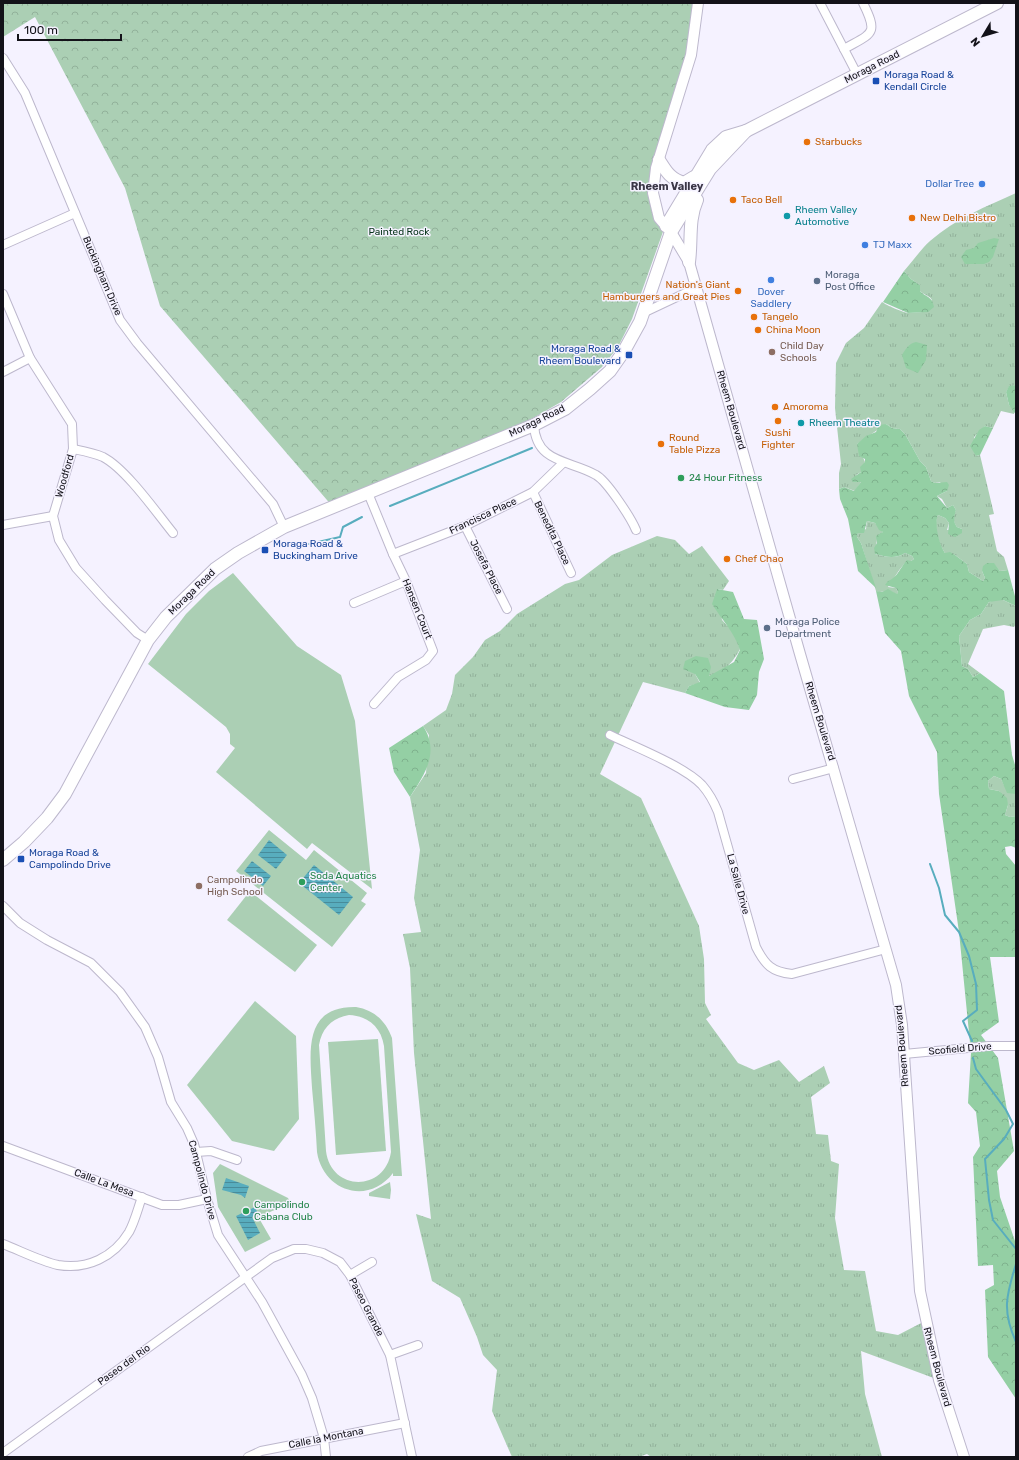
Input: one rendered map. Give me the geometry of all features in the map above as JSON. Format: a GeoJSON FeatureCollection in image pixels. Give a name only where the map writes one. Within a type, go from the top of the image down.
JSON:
{"type":"FeatureCollection","features":[{"type":"Feature","properties":{"kind":"main road","name":"Moraga Road"},"geometry":{"type":"LineString","coordinates":[[486,445],[561,402],[604,365],[618,347],[632,319],[668,229],[698,180],[712,150],[726,137],[746,131],[997,3]]}},
{"type":"Feature","properties":{"kind":"main road"},"geometry":{"type":"LineString","coordinates":[[659,160],[669,175],[676,181],[684,183],[698,180],[692,217],[690,262]]}},
{"type":"Feature","properties":{"kind":"main road","name":"Moraga Road"},"geometry":{"type":"LineString","coordinates":[[3,860],[33,832],[65,794],[148,640],[166,617],[215,570],[238,553],[284,527],[534,425],[565,409],[610,371],[624,352],[643,314],[668,229]]}},
{"type":"Feature","properties":{"kind":"street","name":"Rheem Boulevard"},"geometry":{"type":"LineString","coordinates":[[698,3],[691,55],[659,160],[653,193],[659,218],[690,262],[696,288],[886,949],[897,992],[902,1025],[920,1290],[939,1380],[964,1457]]}},
{"type":"Feature","properties":{"kind":"street"},"geometry":{"type":"LineString","coordinates":[[820,3],[857,74]]}},
{"type":"Feature","properties":{"kind":"street"},"geometry":{"type":"LineString","coordinates":[[844,48],[868,36],[872,31],[873,22],[864,3]]}},
{"type":"Feature","properties":{"kind":"street","name":"Buckingham Drive"},"geometry":{"type":"LineString","coordinates":[[3,58],[25,93],[120,320],[137,343],[273,504],[284,527]]}},
{"type":"Feature","properties":{"kind":"street"},"geometry":{"type":"LineString","coordinates":[[3,245],[75,213]]}},
{"type":"Feature","properties":{"kind":"street"},"geometry":{"type":"LineString","coordinates":[[643,314],[696,288]]}},
{"type":"Feature","properties":{"kind":"street","name":"Woodford"},"geometry":{"type":"LineString","coordinates":[[3,294],[30,358],[72,424],[73,449],[53,516],[58,540],[76,568],[126,622],[148,640]]}},
{"type":"Feature","properties":{"kind":"street"},"geometry":{"type":"LineString","coordinates":[[3,372],[30,358]]}},
{"type":"Feature","properties":{"kind":"street"},"geometry":{"type":"LineString","coordinates":[[534,425],[534,433],[544,451],[550,457],[563,463],[597,475],[629,514],[636,530]]}},
{"type":"Feature","properties":{"kind":"street"},"geometry":{"type":"LineString","coordinates":[[73,449],[89,452],[111,462],[133,485],[172,533]]}},
{"type":"Feature","properties":{"kind":"street","name":"Francisca Place"},"geometry":{"type":"LineString","coordinates":[[393,554],[465,526],[533,492],[563,463]]}},
{"type":"Feature","properties":{"kind":"street","name":"Benedita Place"},"geometry":{"type":"LineString","coordinates":[[533,492],[571,573]]}},
{"type":"Feature","properties":{"kind":"street","name":"Hansen Court"},"geometry":{"type":"LineString","coordinates":[[368,493],[406,582],[433,651],[426,660],[398,676],[374,704]]}},
{"type":"Feature","properties":{"kind":"street"},"geometry":{"type":"LineString","coordinates":[[3,525],[53,516]]}},
{"type":"Feature","properties":{"kind":"street","name":"Josefa Place"},"geometry":{"type":"LineString","coordinates":[[465,526],[507,609]]}},
{"type":"Feature","properties":{"kind":"street"},"geometry":{"type":"LineString","coordinates":[[354,603],[406,582]]}},
{"type":"Feature","properties":{"kind":"street","name":"La Salle Drive"},"geometry":{"type":"LineString","coordinates":[[610,735],[685,772],[702,785],[712,800],[720,819],[756,947],[760,956],[769,966],[779,973],[792,974],[886,949]]}},
{"type":"Feature","properties":{"kind":"street"},"geometry":{"type":"LineString","coordinates":[[793,779],[834,768]]}},
{"type":"Feature","properties":{"kind":"street","name":"Campolindo Drive"},"geometry":{"type":"LineString","coordinates":[[3,906],[20,923],[47,940],[91,963],[120,992],[145,1028],[158,1057],[171,1102],[187,1128],[196,1152],[207,1200],[218,1235],[262,1302],[302,1375],[312,1398],[324,1438],[326,1457]]}},
{"type":"Feature","properties":{"kind":"street","name":"Scofield Drive"},"geometry":{"type":"LineString","coordinates":[[904,1054],[989,1046],[1016,1046]]}},
{"type":"Feature","properties":{"kind":"street","name":"Calle La Mesa"},"geometry":{"type":"LineString","coordinates":[[3,1146],[162,1205],[179,1205],[207,1200]]}},
{"type":"Feature","properties":{"kind":"street"},"geometry":{"type":"LineString","coordinates":[[196,1152],[211,1151],[237,1160]]}},
{"type":"Feature","properties":{"kind":"street"},"geometry":{"type":"LineString","coordinates":[[3,1244],[57,1265],[82,1265],[94,1262],[108,1256],[121,1244],[130,1230],[142,1197]]}},
{"type":"Feature","properties":{"kind":"street","name":"Paseo Grande"},"geometry":{"type":"LineString","coordinates":[[246,1277],[272,1258],[294,1249],[306,1249],[323,1253],[340,1262],[350,1275],[390,1355],[412,1457]]}},
{"type":"Feature","properties":{"kind":"street"},"geometry":{"type":"LineString","coordinates":[[350,1275],[372,1262]]}},
{"type":"Feature","properties":{"kind":"street","name":"Paseo del Rio"},"geometry":{"type":"LineString","coordinates":[[3,1452],[246,1277]]}},
{"type":"Feature","properties":{"kind":"street"},"geometry":{"type":"LineString","coordinates":[[390,1355],[418,1345]]}},
{"type":"Feature","properties":{"kind":"street","name":"Calle la Montana"},"geometry":{"type":"LineString","coordinates":[[248,1457],[261,1451],[404,1423]]}},
{"type":"Feature","properties":{"kind":"green space","name":"Painted Rock"},"geometry":{"type":"Polygon","coordinates":[[[3,3],[698,3],[691,55],[654,183],[665,226],[632,319],[618,347],[602,367],[561,402],[486,445],[333,507],[160,306],[125,188],[35,17],[3,37],[3,3]]]}},
{"type":"Feature","properties":{"kind":"green space"},"geometry":{"type":"Polygon","coordinates":[[[1016,193],[1016,385],[1009,387],[1006,392],[1009,405],[1014,410],[1014,414],[1001,411],[993,428],[985,426],[974,437],[976,456],[980,455],[994,514],[989,515],[997,551],[1004,557],[1008,570],[1000,571],[994,564],[982,571],[985,578],[983,581],[969,572],[967,564],[955,555],[945,553],[942,549],[936,529],[938,515],[945,518],[949,523],[947,530],[962,529],[957,527],[954,521],[956,510],[953,505],[947,508],[942,499],[937,496],[947,491],[940,482],[935,483],[931,481],[926,467],[920,461],[905,434],[900,429],[892,428],[886,424],[857,444],[865,462],[861,472],[856,475],[861,482],[855,491],[844,487],[839,489],[839,473],[841,464],[835,408],[836,363],[846,343],[864,328],[882,302],[907,313],[923,312],[932,300],[920,291],[920,285],[911,279],[904,271],[930,241],[950,226],[983,208],[1016,193]]]}},
{"type":"Feature","properties":{"kind":"green space"},"geometry":{"type":"Polygon","coordinates":[[[994,238],[999,239],[993,257],[989,262],[984,264],[965,264],[961,257],[966,250],[974,248],[978,243],[994,238]]]}},
{"type":"Feature","properties":{"kind":"green space"},"geometry":{"type":"Polygon","coordinates":[[[904,271],[911,279],[920,285],[920,291],[932,301],[934,307],[928,312],[908,313],[883,302],[904,271]]]}},
{"type":"Feature","properties":{"kind":"green space"},"geometry":{"type":"Polygon","coordinates":[[[916,342],[927,345],[926,360],[918,373],[906,368],[902,355],[909,345],[916,342]]]}},
{"type":"Feature","properties":{"kind":"green space"},"geometry":{"type":"Polygon","coordinates":[[[1016,385],[1016,415],[1009,405],[1006,392],[1009,386],[1016,385]]]}},
{"type":"Feature","properties":{"kind":"green space"},"geometry":{"type":"Polygon","coordinates":[[[886,424],[892,428],[900,429],[905,434],[920,461],[926,467],[931,481],[935,483],[947,482],[949,485],[947,491],[937,496],[947,508],[953,505],[956,510],[954,521],[957,527],[962,529],[962,533],[955,537],[948,534],[949,523],[945,518],[938,515],[938,534],[945,553],[950,552],[955,555],[967,564],[969,572],[983,581],[985,578],[982,571],[983,566],[987,563],[994,563],[1000,571],[1008,570],[1016,600],[1016,606],[1003,600],[989,602],[981,614],[970,620],[959,636],[962,666],[968,669],[973,677],[980,673],[1004,691],[1012,755],[1016,768],[1016,794],[1007,793],[1001,779],[994,776],[988,781],[989,789],[999,791],[1007,798],[1008,805],[1005,815],[1010,817],[1016,816],[1016,848],[1011,846],[1005,847],[1006,854],[1016,866],[1016,961],[1015,957],[990,957],[999,1022],[981,1035],[998,1058],[1014,1151],[997,1171],[1000,1197],[1016,1244],[1016,1399],[988,1357],[985,1290],[994,1285],[993,1265],[978,1266],[973,1157],[980,1146],[976,1112],[968,1103],[971,1053],[959,932],[939,794],[937,752],[909,696],[901,651],[885,633],[876,591],[882,592],[888,589],[897,594],[898,592],[896,588],[885,585],[896,575],[907,560],[911,561],[914,559],[912,556],[905,553],[891,557],[875,554],[874,548],[877,543],[876,536],[883,532],[879,530],[875,523],[867,521],[864,533],[858,533],[857,537],[861,543],[876,588],[858,571],[848,519],[840,499],[839,489],[844,487],[854,491],[861,482],[853,482],[851,479],[861,472],[860,467],[865,462],[865,459],[859,456],[857,444],[866,436],[876,432],[879,425],[886,424]]]}},
{"type":"Feature","properties":{"kind":"green space"},"geometry":{"type":"Polygon","coordinates":[[[985,426],[993,428],[980,455],[976,456],[970,446],[979,430],[985,426]]]}},
{"type":"Feature","properties":{"kind":"green space"},"geometry":{"type":"Polygon","coordinates":[[[867,521],[875,523],[883,532],[877,539],[875,554],[891,557],[905,553],[912,556],[914,559],[907,561],[904,564],[888,587],[896,588],[898,592],[897,595],[891,591],[876,591],[861,543],[857,537],[858,533],[866,529],[867,521]]]}},
{"type":"Feature","properties":{"kind":"green space"},"geometry":{"type":"Polygon","coordinates":[[[657,536],[675,540],[689,554],[702,546],[729,581],[723,590],[717,589],[722,620],[734,633],[740,649],[735,658],[727,667],[717,673],[706,676],[695,674],[700,683],[689,686],[685,693],[643,682],[600,774],[641,798],[699,926],[704,959],[705,1003],[711,1015],[706,1019],[738,1063],[754,1070],[779,1060],[799,1082],[824,1066],[830,1083],[811,1097],[816,1134],[828,1135],[831,1161],[839,1164],[835,1218],[844,1270],[865,1271],[876,1331],[898,1335],[925,1321],[939,1380],[861,1351],[865,1394],[882,1457],[651,1457],[647,1454],[639,1457],[512,1457],[492,1411],[497,1370],[483,1355],[460,1298],[432,1281],[416,1214],[431,1219],[414,1053],[410,968],[403,934],[421,932],[414,898],[420,850],[410,797],[426,773],[429,735],[423,726],[446,710],[452,694],[455,675],[473,657],[485,640],[500,631],[517,614],[565,584],[579,580],[612,555],[657,536]]]}},
{"type":"Feature","properties":{"kind":"green space"},"geometry":{"type":"Polygon","coordinates":[[[233,573],[297,646],[341,675],[355,721],[372,889],[312,843],[307,849],[216,772],[235,748],[230,744],[230,734],[226,727],[148,664],[186,614],[209,591],[233,573]]]}},
{"type":"Feature","properties":{"kind":"green space"},"geometry":{"type":"Polygon","coordinates":[[[717,589],[733,592],[744,619],[757,620],[764,659],[759,672],[757,695],[749,710],[725,707],[685,693],[689,686],[700,682],[695,674],[683,669],[685,661],[696,656],[708,658],[711,667],[709,676],[734,662],[740,650],[731,632],[712,604],[717,589]]]}},
{"type":"Feature","properties":{"kind":"green space"},"geometry":{"type":"Polygon","coordinates":[[[994,600],[1003,600],[1016,606],[1016,624],[1014,627],[1004,625],[983,629],[968,664],[980,673],[973,677],[968,669],[962,666],[959,636],[970,620],[981,614],[989,602],[994,600]]]}},
{"type":"Feature","properties":{"kind":"green space"},"geometry":{"type":"Polygon","coordinates":[[[423,726],[428,736],[430,754],[421,780],[410,797],[394,772],[389,748],[423,726]]]}},
{"type":"Feature","properties":{"kind":"green space"},"geometry":{"type":"Polygon","coordinates":[[[994,776],[1001,779],[1004,785],[1016,794],[1016,816],[1010,817],[1005,815],[1008,805],[999,791],[989,789],[988,781],[994,776]]]}},
{"type":"Feature","properties":{"kind":"green space","name":"Soda Aquatics Center"},"geometry":{"type":"Polygon","coordinates":[[[269,830],[306,860],[314,850],[367,893],[361,901],[366,904],[332,947],[236,871],[269,830]]]}},
{"type":"Feature","properties":{"kind":"green space"},"geometry":{"type":"Polygon","coordinates":[[[250,891],[317,945],[295,972],[227,920],[250,891]]]}},
{"type":"Feature","properties":{"kind":"green space"},"geometry":{"type":"Polygon","coordinates":[[[255,1001],[296,1036],[299,1119],[274,1151],[232,1141],[187,1085],[255,1001]]]}},
{"type":"Feature","properties":{"kind":"green space"},"geometry":{"type":"Polygon","coordinates":[[[356,1007],[362,1008],[374,1014],[386,1026],[392,1038],[402,1176],[393,1176],[393,1173],[383,1183],[371,1189],[360,1191],[348,1190],[337,1184],[328,1176],[321,1165],[317,1152],[311,1074],[311,1046],[313,1034],[318,1023],[326,1014],[339,1009],[356,1007]],[[343,1016],[333,1021],[325,1029],[319,1045],[326,1151],[330,1164],[337,1174],[347,1180],[358,1182],[369,1180],[379,1174],[387,1165],[391,1152],[384,1046],[377,1028],[368,1020],[356,1016],[343,1016]]]}},
{"type":"Feature","properties":{"kind":"green space"},"geometry":{"type":"Polygon","coordinates":[[[378,1039],[386,1151],[336,1155],[328,1042],[378,1039]]]}},
{"type":"Feature","properties":{"kind":"green space","name":"Campolindo Cabana Club"},"geometry":{"type":"Polygon","coordinates":[[[220,1164],[288,1198],[289,1200],[283,1206],[263,1216],[260,1220],[271,1239],[245,1252],[218,1207],[213,1173],[220,1164]]]}},
{"type":"Feature","properties":{"kind":"green space"},"geometry":{"type":"Polygon","coordinates":[[[390,1182],[390,1199],[369,1196],[369,1193],[390,1182]]]}},
{"type":"Feature","properties":{"kind":"water"},"geometry":{"type":"Polygon","coordinates":[[[269,840],[287,855],[276,869],[258,855],[269,840]]]}},
{"type":"Feature","properties":{"kind":"water"},"geometry":{"type":"Polygon","coordinates":[[[252,861],[271,876],[263,886],[244,871],[252,861]]]}},
{"type":"Feature","properties":{"kind":"water"},"geometry":{"type":"Polygon","coordinates":[[[314,865],[353,897],[339,915],[299,883],[314,865]]]}},
{"type":"Feature","properties":{"kind":"water"},"geometry":{"type":"Polygon","coordinates":[[[226,1178],[249,1186],[245,1198],[241,1195],[222,1190],[226,1178]]]}},
{"type":"Feature","properties":{"kind":"water"},"geometry":{"type":"Polygon","coordinates":[[[255,1207],[258,1214],[252,1217],[260,1233],[248,1240],[236,1216],[255,1207]]]}},
{"type":"Feature","properties":{"kind":"waterway"},"geometry":{"type":"LineString","coordinates":[[390,506],[532,448]]}},
{"type":"Feature","properties":{"kind":"waterway"},"geometry":{"type":"LineString","coordinates":[[309,544],[340,537],[343,527],[362,517]]}},
{"type":"Feature","properties":{"kind":"waterway"},"geometry":{"type":"LineString","coordinates":[[930,864],[939,888],[945,915],[959,932],[969,956],[976,984],[977,1010],[963,1021],[972,1041]]}},
{"type":"Feature","properties":{"kind":"waterway"},"geometry":{"type":"LineString","coordinates":[[973,1058],[976,1069],[1006,1110],[1013,1124],[1004,1139],[985,1159],[989,1200],[993,1220],[1016,1249]]}},
{"type":"Feature","properties":{"kind":"waterway"},"geometry":{"type":"LineString","coordinates":[[1016,1264],[1007,1303],[1009,1321],[1016,1342]]}},
{"type":"Feature","properties":{"kind":"place","name":"Moraga Road & Kendall Circle"},"geometry":{"type":"Point","coordinates":[876,81]}},
{"type":"Feature","properties":{"kind":"place","name":"Starbucks"},"geometry":{"type":"Point","coordinates":[807,142]}},
{"type":"Feature","properties":{"kind":"place","name":"Dollar Tree"},"geometry":{"type":"Point","coordinates":[982,184]}},
{"type":"Feature","properties":{"kind":"place","name":"Taco Bell"},"geometry":{"type":"Point","coordinates":[733,200]}},
{"type":"Feature","properties":{"kind":"place","name":"Rheem Valley Automotive"},"geometry":{"type":"Point","coordinates":[787,216]}},
{"type":"Feature","properties":{"kind":"place","name":"New Delhi Bistro"},"geometry":{"type":"Point","coordinates":[912,218]}},
{"type":"Feature","properties":{"kind":"place","name":"TJ Maxx"},"geometry":{"type":"Point","coordinates":[865,245]}},
{"type":"Feature","properties":{"kind":"place","name":"Dover Saddlery"},"geometry":{"type":"Point","coordinates":[771,280]}},
{"type":"Feature","properties":{"kind":"place","name":"Moraga Post Office"},"geometry":{"type":"Point","coordinates":[817,281]}},
{"type":"Feature","properties":{"kind":"place","name":"Nation's Giant Hamburgers and Great Pies"},"geometry":{"type":"Point","coordinates":[738,291]}},
{"type":"Feature","properties":{"kind":"place","name":"Tangelo"},"geometry":{"type":"Point","coordinates":[754,317]}},
{"type":"Feature","properties":{"kind":"place","name":"China Moon"},"geometry":{"type":"Point","coordinates":[758,330]}},
{"type":"Feature","properties":{"kind":"place","name":"Child Day Schools"},"geometry":{"type":"Point","coordinates":[772,352]}},
{"type":"Feature","properties":{"kind":"place","name":"Moraga Road & Rheem Boulevard"},"geometry":{"type":"Point","coordinates":[629,355]}},
{"type":"Feature","properties":{"kind":"place","name":"Amoroma"},"geometry":{"type":"Point","coordinates":[775,407]}},
{"type":"Feature","properties":{"kind":"place","name":"Sushi Fighter"},"geometry":{"type":"Point","coordinates":[778,421]}},
{"type":"Feature","properties":{"kind":"place","name":"Rheem Theatre"},"geometry":{"type":"Point","coordinates":[801,423]}},
{"type":"Feature","properties":{"kind":"place","name":"Round Table Pizza"},"geometry":{"type":"Point","coordinates":[661,444]}},
{"type":"Feature","properties":{"kind":"place","name":"24 Hour Fitness"},"geometry":{"type":"Point","coordinates":[681,478]}},
{"type":"Feature","properties":{"kind":"place","name":"Moraga Road & Buckingham Drive"},"geometry":{"type":"Point","coordinates":[265,550]}},
{"type":"Feature","properties":{"kind":"place","name":"Chef Chao"},"geometry":{"type":"Point","coordinates":[727,559]}},
{"type":"Feature","properties":{"kind":"place","name":"Moraga Police Department"},"geometry":{"type":"Point","coordinates":[767,628]}},
{"type":"Feature","properties":{"kind":"place","name":"Moraga Road & Campolindo Drive"},"geometry":{"type":"Point","coordinates":[21,859]}},
{"type":"Feature","properties":{"kind":"place","name":"Soda Aquatics Center"},"geometry":{"type":"Point","coordinates":[302,882]}},
{"type":"Feature","properties":{"kind":"place","name":"Campolindo High School"},"geometry":{"type":"Point","coordinates":[199,886]}},
{"type":"Feature","properties":{"kind":"place","name":"Campolindo Cabana Club"},"geometry":{"type":"Point","coordinates":[246,1211]}},
{"type":"Feature","properties":{"kind":"district","name":"Rheem Valley"},"geometry":{"type":"Point","coordinates":[667,186]}}]}
